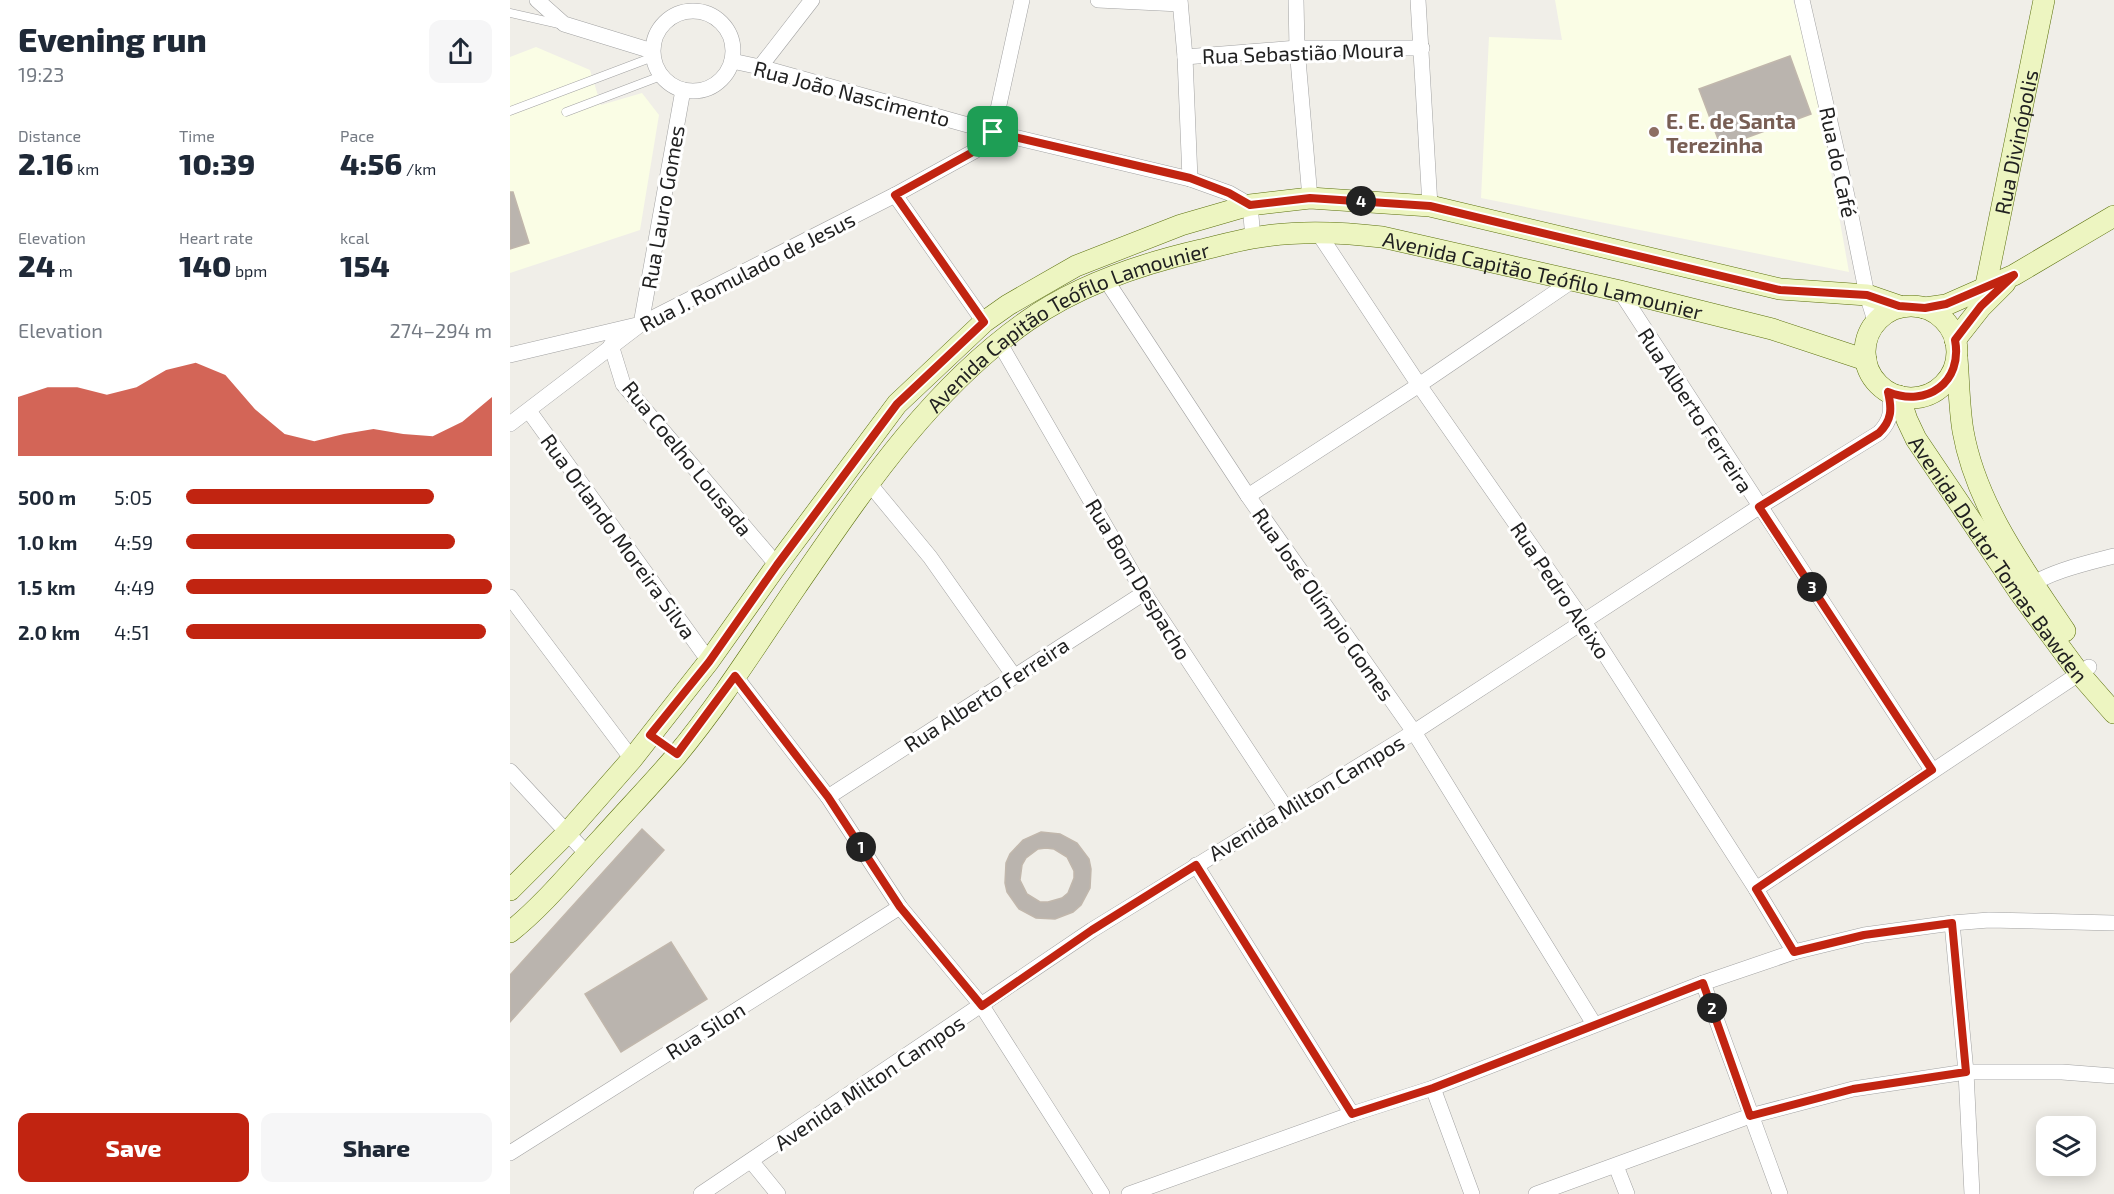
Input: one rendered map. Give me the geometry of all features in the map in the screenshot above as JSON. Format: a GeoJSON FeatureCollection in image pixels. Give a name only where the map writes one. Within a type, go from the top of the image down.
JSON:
{"type":"FeatureCollection","features":[{"type":"Feature","properties":{"kind":"main road","name":"Rua Divinópolis"},"geometry":{"type":"LineString","coordinates":[[1986,285],[2044,0]]}},
{"type":"Feature","properties":{"kind":"main road","name":"Avenida Capitão Teófilo Lamounier"},"geometry":{"type":"LineString","coordinates":[[510,890],[567,833],[632,759],[709,662],[777,565],[897,404],[984,322],[1008,304],[1076,266],[1181,225],[1250,205],[1310,198],[1430,206],[1780,290],[1867,295],[1899,306]]}},
{"type":"Feature","properties":{"kind":"main road"},"geometry":{"type":"LineString","coordinates":[[2014,275],[1981,306],[1956,349],[1952,372],[1943,385],[1930,394],[1915,398],[1894,394],[1874,378],[1866,360],[1866,347],[1868,336],[1884,315],[1899,306],[1925,308],[1946,304],[2014,275],[2114,216]]}},
{"type":"Feature","properties":{"kind":"main road","name":"Avenida Capitão Teófilo Lamounier"},"geometry":{"type":"LineString","coordinates":[[510,932],[587,854],[677,754],[735,676],[868,482],[930,406],[999,342],[1028,320],[1067,297],[1106,279],[1167,258],[1253,238],[1286,234],[1350,233],[1382,237],[1620,291],[1772,329],[1866,360]]}},
{"type":"Feature","properties":{"kind":"main road"},"geometry":{"type":"LineString","coordinates":[[1925,308],[1938,315],[1949,326],[1956,349]]}},
{"type":"Feature","properties":{"kind":"main road","name":"Avenida Doutor Tomas Bawden"},"geometry":{"type":"LineString","coordinates":[[1956,349],[1963,429],[1968,452],[1982,489],[2014,554],[2027,588]]}},
{"type":"Feature","properties":{"kind":"main road","name":"Avenida Doutor Tomas Bawden"},"geometry":{"type":"LineString","coordinates":[[1894,394],[1916,439],[2027,588],[2114,713]]}},
{"type":"Feature","properties":{"kind":"main road","name":"Avenida Doutor Tomas Bawden"},"geometry":{"type":"LineString","coordinates":[[2084,670],[2114,696]]}},
{"type":"Feature","properties":{"kind":"main road"},"geometry":{"type":"LineString","coordinates":[[650,735],[677,754]]}},
{"type":"Feature","properties":{"kind":"street"},"geometry":{"type":"LineString","coordinates":[[537,0],[564,24],[653,54]]}},
{"type":"Feature","properties":{"kind":"street"},"geometry":{"type":"LineString","coordinates":[[760,67],[812,0]]}},
{"type":"Feature","properties":{"kind":"street"},"geometry":{"type":"LineString","coordinates":[[993,132],[1022,0]]}},
{"type":"Feature","properties":{"kind":"street"},"geometry":{"type":"LineString","coordinates":[[1098,0],[1180,2],[1185,57],[1190,178]]}},
{"type":"Feature","properties":{"kind":"street"},"geometry":{"type":"LineString","coordinates":[[1296,0],[1297,48],[1310,198]]}},
{"type":"Feature","properties":{"kind":"street"},"geometry":{"type":"LineString","coordinates":[[1418,0],[1430,206]]}},
{"type":"Feature","properties":{"kind":"street","name":"Rua do Café"},"geometry":{"type":"LineString","coordinates":[[1802,0],[1867,295],[1876,324]]}},
{"type":"Feature","properties":{"kind":"street"},"geometry":{"type":"LineString","coordinates":[[699,5],[721,22],[729,34],[733,47],[732,61],[727,73],[708,89],[695,92],[670,85],[654,64],[653,54],[654,38],[661,26],[670,17],[699,5]]}},
{"type":"Feature","properties":{"kind":"street","name":"Rua Sebastião Moura"},"geometry":{"type":"LineString","coordinates":[[1185,57],[1297,48],[1422,48]]}},
{"type":"Feature","properties":{"kind":"street","name":"Rua João Nascimento"},"geometry":{"type":"LineString","coordinates":[[732,61],[993,132],[1190,178],[1229,193],[1250,205]]}},
{"type":"Feature","properties":{"kind":"street","name":"Rua Lauro Gomes"},"geometry":{"type":"LineString","coordinates":[[641,324],[683,90]]}},
{"type":"Feature","properties":{"kind":"street","name":"Rua J. Romulado de Jesus"},"geometry":{"type":"LineString","coordinates":[[510,424],[641,324],[895,195],[980,148],[993,132]]}},
{"type":"Feature","properties":{"kind":"street"},"geometry":{"type":"LineString","coordinates":[[895,195],[984,322]]}},
{"type":"Feature","properties":{"kind":"street"},"geometry":{"type":"LineString","coordinates":[[1250,205],[1253,238]]}},
{"type":"Feature","properties":{"kind":"street","name":"Rua Pedro Aleixo"},"geometry":{"type":"LineString","coordinates":[[1319,234],[1419,385],[1583,620],[1794,952]]}},
{"type":"Feature","properties":{"kind":"street","name":"Rua José Olímpio Gomes"},"geometry":{"type":"LineString","coordinates":[[1106,279],[1248,496],[1414,732],[1594,1024]]}},
{"type":"Feature","properties":{"kind":"street"},"geometry":{"type":"LineString","coordinates":[[1248,496],[1419,385],[1572,280]]}},
{"type":"Feature","properties":{"kind":"street","name":"Rua Alberto Ferreira"},"geometry":{"type":"LineString","coordinates":[[1620,291],[1932,770]]}},
{"type":"Feature","properties":{"kind":"street"},"geometry":{"type":"LineString","coordinates":[[510,355],[641,324]]}},
{"type":"Feature","properties":{"kind":"street","name":"Rua Bom Despacho"},"geometry":{"type":"LineString","coordinates":[[999,342],[1144,593],[1287,810]]}},
{"type":"Feature","properties":{"kind":"street","name":"Rua Coelho Lousada"},"geometry":{"type":"LineString","coordinates":[[611,345],[623,384],[777,565]]}},
{"type":"Feature","properties":{"kind":"street","name":"Avenida Milton Campos"},"geometry":{"type":"LineString","coordinates":[[701,1194],[1092,930],[1414,732],[1583,620],[1879,433],[1890,418],[1894,394]]}},
{"type":"Feature","properties":{"kind":"street","name":"Rua Orlando Moreira Silva"},"geometry":{"type":"LineString","coordinates":[[529,411],[709,662]]}},
{"type":"Feature","properties":{"kind":"street"},"geometry":{"type":"LineString","coordinates":[[868,482],[930,557],[1014,676]]}},
{"type":"Feature","properties":{"kind":"street"},"geometry":{"type":"LineString","coordinates":[[2027,588],[2114,555]]}},
{"type":"Feature","properties":{"kind":"street","name":"Rua Alberto Ferreira"},"geometry":{"type":"LineString","coordinates":[[828,797],[1144,593]]}},
{"type":"Feature","properties":{"kind":"street"},"geometry":{"type":"LineString","coordinates":[[510,597],[632,759]]}},
{"type":"Feature","properties":{"kind":"street"},"geometry":{"type":"LineString","coordinates":[[1756,889],[2084,670]]}},
{"type":"Feature","properties":{"kind":"street"},"geometry":{"type":"LineString","coordinates":[[735,676],[828,797],[900,907],[982,1006],[1102,1194]]}},
{"type":"Feature","properties":{"kind":"street"},"geometry":{"type":"LineString","coordinates":[[510,771],[587,854]]}},
{"type":"Feature","properties":{"kind":"street"},"geometry":{"type":"LineString","coordinates":[[1196,865],[1352,1114]]}},
{"type":"Feature","properties":{"kind":"street","name":"Rua Silon"},"geometry":{"type":"LineString","coordinates":[[510,1153],[900,907]]}},
{"type":"Feature","properties":{"kind":"street"},"geometry":{"type":"LineString","coordinates":[[1129,1194],[1168,1188],[1352,1114],[1433,1088],[1594,1024],[1794,952],[1864,935],[1952,923],[1989,920],[2114,923]]}},
{"type":"Feature","properties":{"kind":"street"},"geometry":{"type":"LineString","coordinates":[[1952,923],[1966,1072],[1972,1194]]}},
{"type":"Feature","properties":{"kind":"street"},"geometry":{"type":"LineString","coordinates":[[1703,983],[1780,1194]]}},
{"type":"Feature","properties":{"kind":"street"},"geometry":{"type":"LineString","coordinates":[[1536,1194],[1750,1116],[1853,1089],[1966,1072],[2062,1072],[2114,1076]]}},
{"type":"Feature","properties":{"kind":"street"},"geometry":{"type":"LineString","coordinates":[[1433,1088],[1472,1194]]}},
{"type":"Feature","properties":{"kind":"street"},"geometry":{"type":"LineString","coordinates":[[751,1161],[778,1194]]}},
{"type":"Feature","properties":{"kind":"street"},"geometry":{"type":"LineString","coordinates":[[1616,1166],[1627,1194]]}},
{"type":"Feature","properties":{"kind":"lane"},"geometry":{"type":"LineString","coordinates":[[510,13],[564,24]]}},
{"type":"Feature","properties":{"kind":"lane"},"geometry":{"type":"LineString","coordinates":[[510,111],[653,54]]}},
{"type":"Feature","properties":{"kind":"lane"},"geometry":{"type":"LineString","coordinates":[[566,112],[661,76]]}},
{"type":"Feature","properties":{"kind":"shaded area","name":"E. E. de Santa Terezinha"},"geometry":{"type":"Polygon","coordinates":[[[1555,0],[1793,0],[1812,66],[1849,272],[1481,198],[1489,37],[1562,40],[1555,0]]]}},
{"type":"Feature","properties":{"kind":"shaded area"},"geometry":{"type":"Polygon","coordinates":[[[536,47],[590,70],[601,105],[642,93],[659,115],[640,230],[510,273],[510,57],[536,47]]]}},
{"type":"Feature","properties":{"kind":"building"},"geometry":{"type":"Polygon","coordinates":[[[1790,56],[1811,114],[1721,147],[1699,89],[1790,56]]]}},
{"type":"Feature","properties":{"kind":"building"},"geometry":{"type":"Polygon","coordinates":[[[510,192],[513,192],[529,243],[510,249],[510,192]]]}},
{"type":"Feature","properties":{"kind":"building"},"geometry":{"type":"Polygon","coordinates":[[[642,829],[664,850],[510,1022],[510,975],[642,829]]]}},
{"type":"Feature","properties":{"kind":"building"},"geometry":{"type":"Polygon","coordinates":[[[1041,832],[1060,834],[1077,843],[1089,859],[1090,888],[1081,905],[1073,912],[1055,919],[1036,918],[1019,909],[1007,892],[1006,863],[1010,854],[1023,840],[1041,832]],[[1038,849],[1026,858],[1022,865],[1020,880],[1027,894],[1040,902],[1062,898],[1068,893],[1074,878],[1074,871],[1067,857],[1054,849],[1038,849]]]}},
{"type":"Feature","properties":{"kind":"building"},"geometry":{"type":"Polygon","coordinates":[[[671,942],[707,999],[621,1052],[585,994],[671,942]]]}},
{"type":"Feature","properties":{"kind":"place","name":"E. E. de Santa Terezinha"},"geometry":{"type":"Point","coordinates":[1654,132]}},
{"type":"Feature","properties":{"kind":"route"},"geometry":{"type":"LineString","coordinates":[[993,132],[1190,178],[1229,193],[1250,205],[1310,198],[1430,206],[1780,290],[1867,295],[1899,306],[1925,308],[1946,304],[2014,275],[1981,306],[1955,340],[1957,357],[1952,372],[1943,385],[1930,394],[1915,398],[1888,392],[1891,406],[1890,418],[1879,433],[1759,507],[1932,770],[1756,889],[1794,952],[1864,935],[1952,923],[1966,1072],[1853,1089],[1750,1116],[1703,983],[1433,1088],[1352,1114],[1196,865],[1092,930],[982,1006],[900,907],[828,797],[735,676],[677,754],[650,735],[709,662],[777,565],[897,404],[984,322],[895,195],[980,148],[993,132]]}}]}
